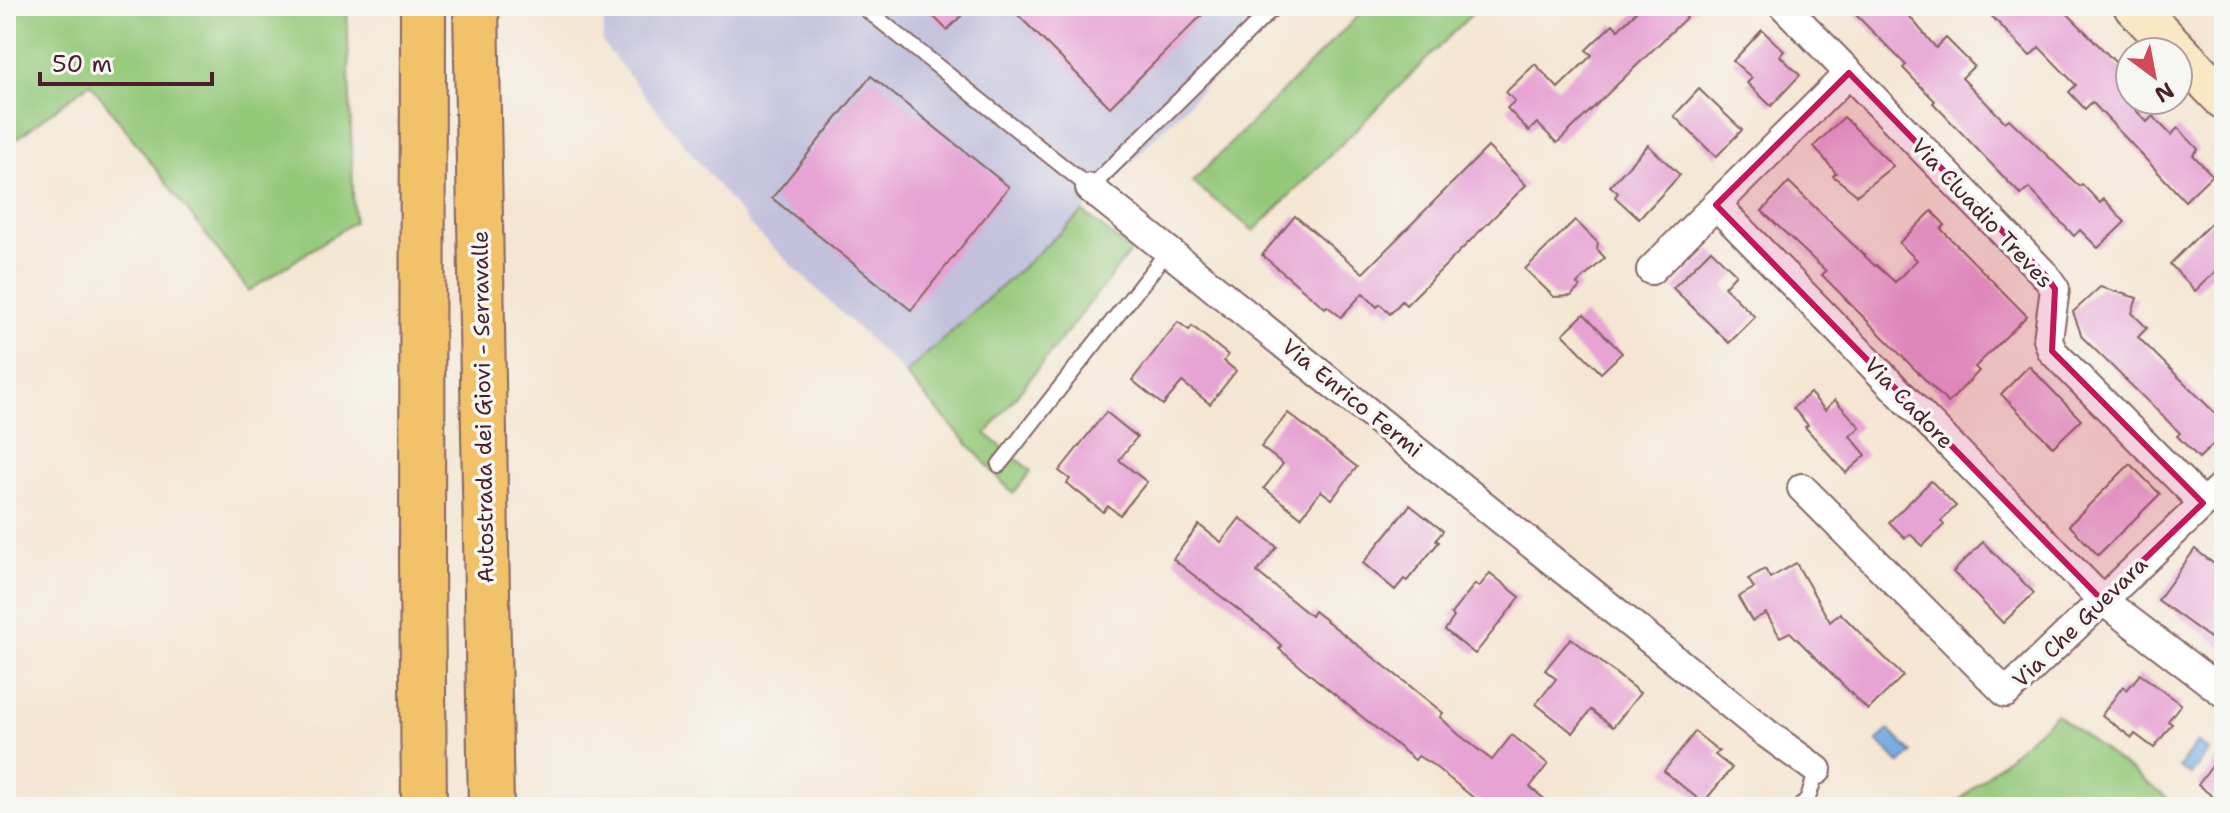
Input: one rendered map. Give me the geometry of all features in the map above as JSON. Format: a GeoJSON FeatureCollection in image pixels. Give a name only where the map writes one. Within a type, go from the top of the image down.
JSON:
{"type":"FeatureCollection","features":[{"type":"Feature","properties":{"kind":"highway"},"geometry":{"type":"LineString","coordinates":[[423,6],[424,807]]}},
{"type":"Feature","properties":{"kind":"highway","name":"Autostrada dei Giovi - Serravalle"},"geometry":{"type":"LineString","coordinates":[[476,6],[491,807]]}},
{"type":"Feature","properties":{"kind":"street","name":"Via Cluadio Treves"},"geometry":{"type":"LineString","coordinates":[[1784,6],[2046,276],[2055,289],[2048,339],[2052,351],[2203,503]]}},
{"type":"Feature","properties":{"kind":"street"},"geometry":{"type":"LineString","coordinates":[[2134,6],[2224,99]]}},
{"type":"Feature","properties":{"kind":"street"},"geometry":{"type":"LineString","coordinates":[[1651,270],[1849,73]]}},
{"type":"Feature","properties":{"kind":"street","name":"Via Enrico Fermi"},"geometry":{"type":"LineString","coordinates":[[1090,188],[1766,733],[1817,770]]}},
{"type":"Feature","properties":{"kind":"street","name":"Via Cadore"},"geometry":{"type":"LineString","coordinates":[[1716,205],[2102,600],[2224,693]]}},
{"type":"Feature","properties":{"kind":"street","name":"Via Che Guevara"},"geometry":{"type":"LineString","coordinates":[[1802,488],[2006,693],[2224,484]]}},
{"type":"Feature","properties":{"kind":"lane"},"geometry":{"type":"LineString","coordinates":[[862,6],[1090,188],[1275,6]]}},
{"type":"Feature","properties":{"kind":"lane"},"geometry":{"type":"LineString","coordinates":[[999,465],[1168,251]]}},
{"type":"Feature","properties":{"kind":"lane"},"geometry":{"type":"LineString","coordinates":[[1800,807],[1808,798],[1817,770]]}},
{"type":"Feature","properties":{"kind":"highlighted area"},"geometry":{"type":"Polygon","coordinates":[[[1849,73],[2046,276],[2055,289],[2052,351],[2203,503],[2102,600],[1716,205],[1849,73]]]}},
{"type":"Feature","properties":{"kind":"shaded area"},"geometry":{"type":"Polygon","coordinates":[[[606,6],[1283,6],[1083,212],[905,374],[749,224],[602,42],[606,6]]]}},
{"type":"Feature","properties":{"kind":"green space"},"geometry":{"type":"Polygon","coordinates":[[[6,6],[347,6],[354,222],[249,291],[90,83],[6,147],[6,6]]]}},
{"type":"Feature","properties":{"kind":"green space"},"geometry":{"type":"Polygon","coordinates":[[[1368,6],[1480,6],[1254,231],[1192,182],[1368,6]]]}},
{"type":"Feature","properties":{"kind":"green space"},"geometry":{"type":"Polygon","coordinates":[[[1083,212],[1131,251],[986,434],[1031,471],[1013,494],[905,374],[1083,212]]]}},
{"type":"Feature","properties":{"kind":"green space"},"geometry":{"type":"Polygon","coordinates":[[[2056,714],[2179,807],[1952,807],[2056,714]]]}},
{"type":"Feature","properties":{"kind":"water"},"geometry":{"type":"Polygon","coordinates":[[[1889,730],[1912,753],[1900,764],[1877,741],[1889,730]]]}},
{"type":"Feature","properties":{"kind":"water"},"geometry":{"type":"Polygon","coordinates":[[[2197,742],[2209,751],[2191,775],[2179,767],[2197,742]]]}},
{"type":"Feature","properties":{"kind":"building"},"geometry":{"type":"Polygon","coordinates":[[[923,6],[971,6],[947,30],[923,6]]]}},
{"type":"Feature","properties":{"kind":"building"},"geometry":{"type":"Polygon","coordinates":[[[1009,6],[1211,6],[1110,107],[1009,6]]]}},
{"type":"Feature","properties":{"kind":"building"},"geometry":{"type":"Polygon","coordinates":[[[1642,6],[1698,6],[1557,143],[1537,123],[1529,131],[1507,108],[1515,101],[1506,92],[1535,64],[1558,88],[1592,55],[1586,50],[1613,24],[1618,30],[1642,6]]]}},
{"type":"Feature","properties":{"kind":"building"},"geometry":{"type":"Polygon","coordinates":[[[1847,6],[1901,6],[1936,48],[1946,38],[1974,66],[1962,78],[2005,122],[2009,119],[2079,186],[2082,184],[2100,203],[2104,199],[2125,222],[2098,248],[2080,230],[2074,236],[2029,188],[2021,195],[1933,103],[1935,101],[1903,68],[1906,65],[1847,6]]]}},
{"type":"Feature","properties":{"kind":"building"},"geometry":{"type":"Polygon","coordinates":[[[1982,6],[2060,6],[2114,61],[2114,116],[2141,116],[2147,122],[2153,116],[2171,135],[2178,128],[2198,149],[2193,155],[2212,175],[2185,201],[2092,102],[2085,109],[2069,92],[2076,85],[2039,47],[2030,56],[1982,6]]]}},
{"type":"Feature","properties":{"kind":"building"},"geometry":{"type":"Polygon","coordinates":[[[1762,30],[1784,51],[1780,56],[1800,75],[1771,106],[1747,83],[1752,78],[1733,61],[1762,30]]]}},
{"type":"Feature","properties":{"kind":"building"},"geometry":{"type":"Polygon","coordinates":[[[871,76],[1009,187],[911,310],[772,198],[871,76]]]}},
{"type":"Feature","properties":{"kind":"building"},"geometry":{"type":"Polygon","coordinates":[[[1699,89],[1742,130],[1716,157],[1674,116],[1699,89]]]}},
{"type":"Feature","properties":{"kind":"building"},"geometry":{"type":"Polygon","coordinates":[[[1844,117],[1893,166],[1857,195],[1833,176],[1836,173],[1814,146],[1844,117]]]}},
{"type":"Feature","properties":{"kind":"building"},"geometry":{"type":"Polygon","coordinates":[[[1648,145],[1680,175],[1639,219],[1615,197],[1618,193],[1610,186],[1648,145]]]}},
{"type":"Feature","properties":{"kind":"building"},"geometry":{"type":"Polygon","coordinates":[[[1488,147],[1526,185],[1406,305],[1402,301],[1390,314],[1380,304],[1377,307],[1363,293],[1341,317],[1327,306],[1325,308],[1262,255],[1295,216],[1363,273],[1488,147]]]}},
{"type":"Feature","properties":{"kind":"building"},"geometry":{"type":"Polygon","coordinates":[[[1789,182],[1895,282],[1917,260],[1899,243],[1932,211],[1945,225],[1941,229],[2027,316],[1975,367],[1979,371],[1948,403],[1822,275],[1826,271],[1762,211],[1789,182]]]}},
{"type":"Feature","properties":{"kind":"building"},"geometry":{"type":"Polygon","coordinates":[[[2224,210],[2224,263],[2195,291],[2170,264],[2224,210]]]}},
{"type":"Feature","properties":{"kind":"building"},"geometry":{"type":"Polygon","coordinates":[[[1575,220],[1598,243],[1597,249],[1605,258],[1577,284],[1580,287],[1571,296],[1554,297],[1525,269],[1575,220]]]}},
{"type":"Feature","properties":{"kind":"building"},"geometry":{"type":"Polygon","coordinates":[[[1711,250],[1736,274],[1724,287],[1755,317],[1729,343],[1673,288],[1711,250]]]}},
{"type":"Feature","properties":{"kind":"building"},"geometry":{"type":"Polygon","coordinates":[[[2100,287],[2137,298],[2132,313],[2147,328],[2138,337],[2224,422],[2224,434],[2199,458],[2177,436],[2180,433],[2082,337],[2073,312],[2100,287]]]}},
{"type":"Feature","properties":{"kind":"building"},"geometry":{"type":"Polygon","coordinates":[[[1584,314],[1622,353],[1601,373],[1563,334],[1584,314]]]}},
{"type":"Feature","properties":{"kind":"building"},"geometry":{"type":"Polygon","coordinates":[[[1178,322],[1189,330],[1192,326],[1228,355],[1224,361],[1236,371],[1210,404],[1182,382],[1163,405],[1132,380],[1178,322]]]}},
{"type":"Feature","properties":{"kind":"building"},"geometry":{"type":"Polygon","coordinates":[[[2029,366],[2081,420],[2053,447],[2001,394],[2029,366]]]}},
{"type":"Feature","properties":{"kind":"building"},"geometry":{"type":"Polygon","coordinates":[[[1810,393],[1825,410],[1835,400],[1860,427],[1850,436],[1866,455],[1846,473],[1805,427],[1808,425],[1793,408],[1810,393]]]}},
{"type":"Feature","properties":{"kind":"building"},"geometry":{"type":"Polygon","coordinates":[[[1106,412],[1137,437],[1119,460],[1147,482],[1120,515],[1108,506],[1103,512],[1067,483],[1070,479],[1059,471],[1106,412]]]}},
{"type":"Feature","properties":{"kind":"building"},"geometry":{"type":"Polygon","coordinates":[[[1288,413],[1357,467],[1332,499],[1321,491],[1301,517],[1264,488],[1283,464],[1261,447],[1288,413]]]}},
{"type":"Feature","properties":{"kind":"building"},"geometry":{"type":"Polygon","coordinates":[[[2130,464],[2160,494],[2098,555],[2069,525],[2130,464]]]}},
{"type":"Feature","properties":{"kind":"building"},"geometry":{"type":"Polygon","coordinates":[[[1931,481],[1956,506],[1941,521],[1944,525],[1923,546],[1910,534],[1905,538],[1889,522],[1931,481]]]}},
{"type":"Feature","properties":{"kind":"building"},"geometry":{"type":"Polygon","coordinates":[[[1410,505],[1443,531],[1436,540],[1439,542],[1407,581],[1404,579],[1395,590],[1363,563],[1410,505]]]}},
{"type":"Feature","properties":{"kind":"building"},"geometry":{"type":"Polygon","coordinates":[[[1240,518],[1277,547],[1257,572],[1311,616],[1314,611],[1410,686],[1443,713],[1440,717],[1458,734],[1492,760],[1512,735],[1548,764],[1530,787],[1554,807],[1485,807],[1433,765],[1418,756],[1415,760],[1279,649],[1282,646],[1267,632],[1173,559],[1199,525],[1221,542],[1240,518]]]}},
{"type":"Feature","properties":{"kind":"building"},"geometry":{"type":"Polygon","coordinates":[[[1983,542],[2034,593],[2003,623],[1953,572],[1983,542]]]}},
{"type":"Feature","properties":{"kind":"building"},"geometry":{"type":"Polygon","coordinates":[[[2195,549],[2219,568],[2215,574],[2224,581],[2224,648],[2158,600],[2195,549]]]}},
{"type":"Feature","properties":{"kind":"building"},"geometry":{"type":"Polygon","coordinates":[[[1796,563],[1830,622],[1840,613],[1903,676],[1868,710],[1790,632],[1780,637],[1766,613],[1752,621],[1738,597],[1754,588],[1748,579],[1765,569],[1770,578],[1796,563]]]}},
{"type":"Feature","properties":{"kind":"building"},"geometry":{"type":"Polygon","coordinates":[[[1490,573],[1520,597],[1475,654],[1445,630],[1454,617],[1451,614],[1475,584],[1479,587],[1490,573]]]}},
{"type":"Feature","properties":{"kind":"building"},"geometry":{"type":"Polygon","coordinates":[[[1571,638],[1640,693],[1613,727],[1591,710],[1573,733],[1536,704],[1556,679],[1545,670],[1571,638]]]}},
{"type":"Feature","properties":{"kind":"building"},"geometry":{"type":"Polygon","coordinates":[[[2140,674],[2181,704],[2168,721],[2172,724],[2154,748],[2135,734],[2132,738],[2102,715],[2123,686],[2127,690],[2140,674]]]}},
{"type":"Feature","properties":{"kind":"building"},"geometry":{"type":"Polygon","coordinates":[[[1695,732],[1719,751],[1715,755],[1732,768],[1703,803],[1664,771],[1695,732]]]}},
{"type":"Feature","properties":{"kind":"building"},"geometry":{"type":"Polygon","coordinates":[[[2224,750],[2224,805],[2198,785],[2224,750]]]}}]}
